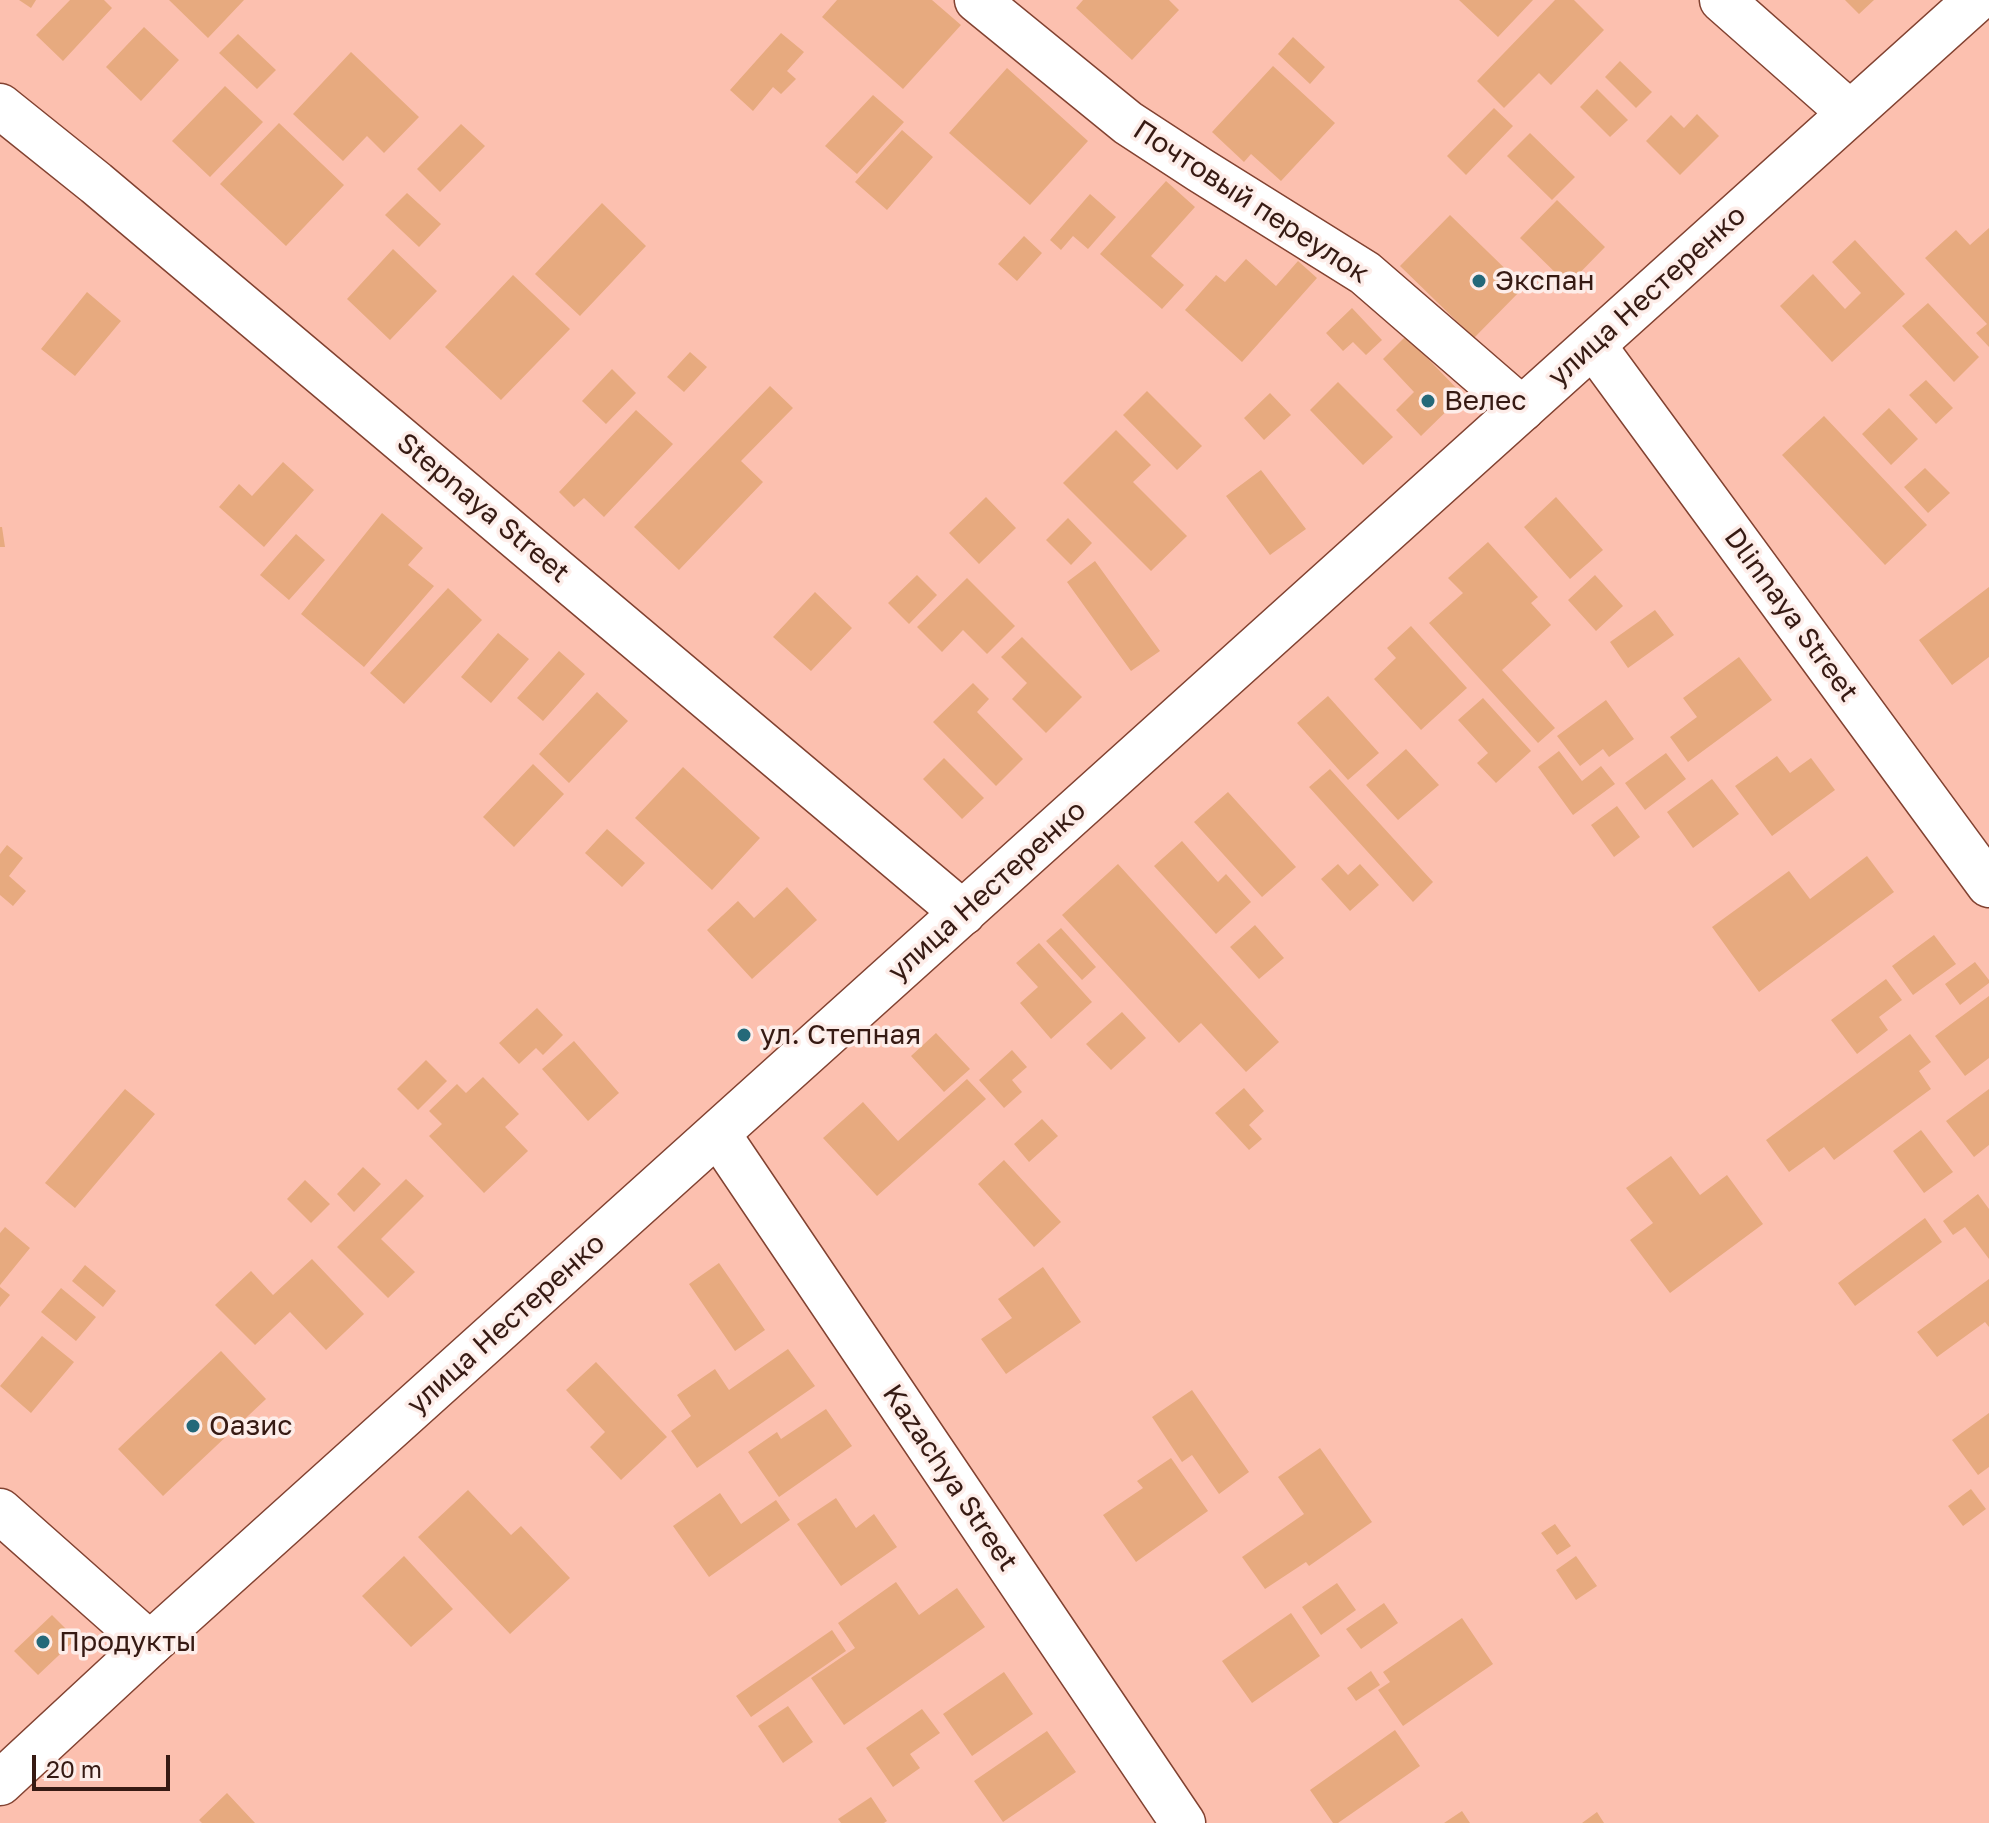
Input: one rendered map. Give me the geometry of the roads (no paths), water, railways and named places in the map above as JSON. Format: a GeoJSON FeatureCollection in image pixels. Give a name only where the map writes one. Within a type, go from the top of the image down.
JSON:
{"type":"FeatureCollection","features":[{"type":"Feature","properties":{"kind":"street","name":"Почтовый переулок"},"geometry":{"type":"LineString","coordinates":[[977,0],[1128,123],[1365,273],[1522,409]]}},
{"type":"Feature","properties":{"kind":"street"},"geometry":{"type":"LineString","coordinates":[[1722,0],[1850,113]]}},
{"type":"Feature","properties":{"kind":"street","name":"улица Нестеренко"},"geometry":{"type":"LineString","coordinates":[[0,1783],[150,1644],[1976,0]]}},
{"type":"Feature","properties":{"kind":"street","name":"Stepnaya Street"},"geometry":{"type":"LineString","coordinates":[[0,106],[145,224],[963,913]]}},
{"type":"Feature","properties":{"kind":"street","name":"Dlinnaya Street"},"geometry":{"type":"LineString","coordinates":[[1593,345],[1989,885]]}},
{"type":"Feature","properties":{"kind":"street","name":"Kazachya Street"},"geometry":{"type":"LineString","coordinates":[[718,1134],[1183,1823]]}},
{"type":"Feature","properties":{"kind":"street"},"geometry":{"type":"LineString","coordinates":[[0,1511],[150,1644]]}},
{"type":"Feature","properties":{"kind":"place","name":"Экспан"},"geometry":{"type":"Point","coordinates":[1479,281]}},
{"type":"Feature","properties":{"kind":"place","name":"Велес"},"geometry":{"type":"Point","coordinates":[1428,401]}},
{"type":"Feature","properties":{"kind":"place","name":"ул. Степная"},"geometry":{"type":"Point","coordinates":[744,1035]}},
{"type":"Feature","properties":{"kind":"place","name":"Оазис"},"geometry":{"type":"Point","coordinates":[193,1426]}},
{"type":"Feature","properties":{"kind":"place","name":"Продукты"},"geometry":{"type":"Point","coordinates":[43,1642]}}]}
